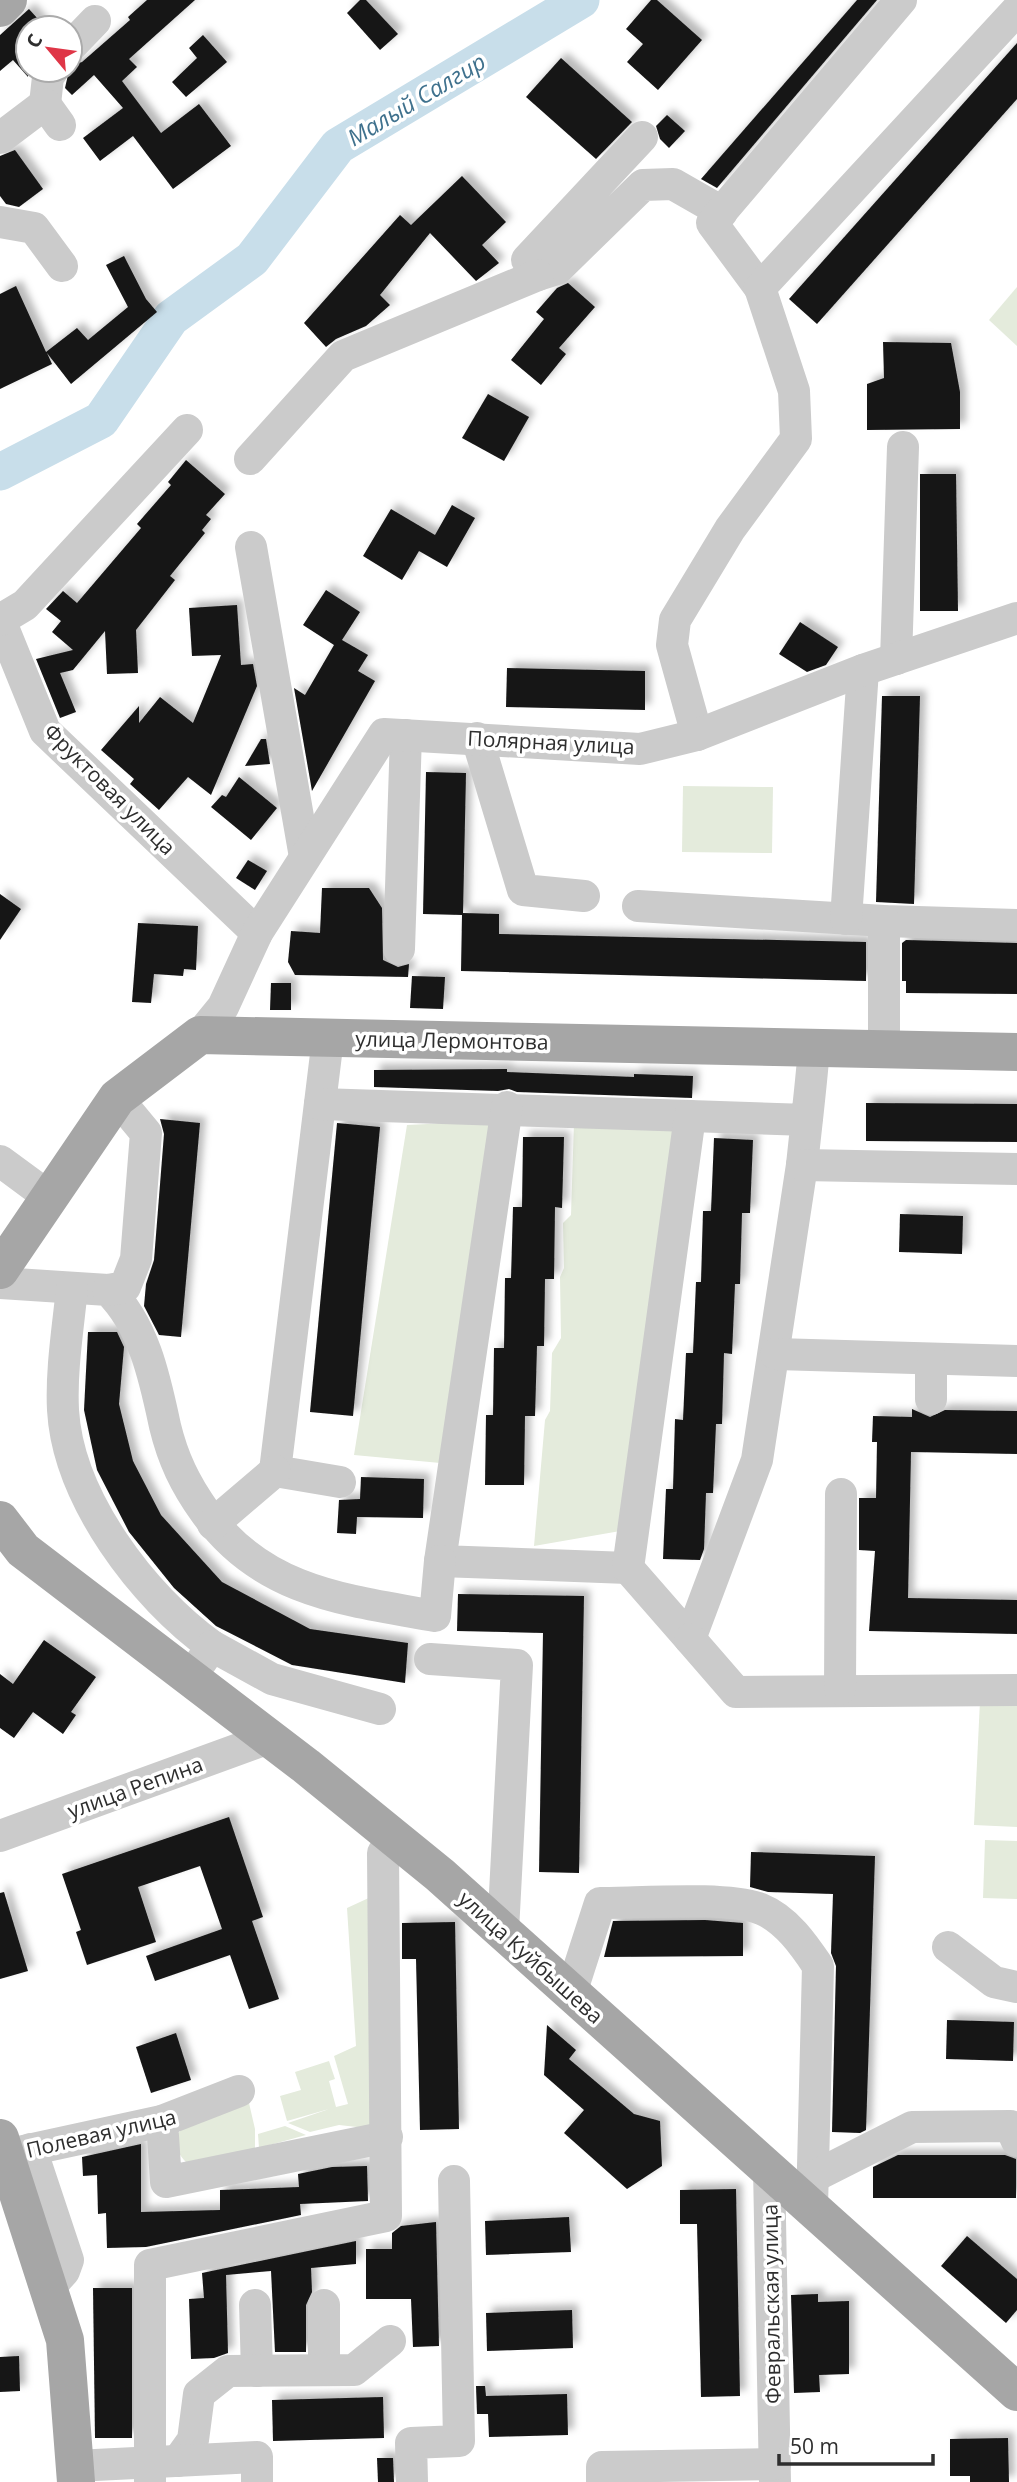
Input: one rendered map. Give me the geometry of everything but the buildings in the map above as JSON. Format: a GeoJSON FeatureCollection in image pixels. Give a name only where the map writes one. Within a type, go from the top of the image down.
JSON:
{"type":"FeatureCollection","features":[{"type":"Feature","properties":{"kind":"main road"},"geometry":{"type":"LineString","coordinates":[[0,8],[8,0]]}},
{"type":"Feature","properties":{"kind":"main road"},"geometry":{"type":"LineString","coordinates":[[0,1270],[117,1098],[200,1035]]}},
{"type":"Feature","properties":{"kind":"main road","name":"улица Лермонтова"},"geometry":{"type":"LineString","coordinates":[[200,1035],[1017,1052]]}},
{"type":"Feature","properties":{"kind":"main road","name":"улица Куйбышева"},"geometry":{"type":"LineString","coordinates":[[8,1539],[394,1837],[503,1931],[551,1984],[769,2168],[812,2192],[1017,2392]]}},
{"type":"Feature","properties":{"kind":"main road"},"geometry":{"type":"LineString","coordinates":[[9,2150],[65,2340],[76,2474]]}},
{"type":"Feature","properties":{"kind":"street"},"geometry":{"type":"LineString","coordinates":[[697,735],[672,645],[675,620],[730,529],[796,439],[794,391],[760,288],[712,223],[901,0]]}},
{"type":"Feature","properties":{"kind":"street"},"geometry":{"type":"LineString","coordinates":[[760,288],[1017,10]]}},
{"type":"Feature","properties":{"kind":"street"},"geometry":{"type":"LineString","coordinates":[[84,32],[95,21]]}},
{"type":"Feature","properties":{"kind":"street"},"geometry":{"type":"LineString","coordinates":[[0,138],[53,114],[49,84]]}},
{"type":"Feature","properties":{"kind":"street"},"geometry":{"type":"LineString","coordinates":[[538,275],[527,260],[642,137]]}},
{"type":"Feature","properties":{"kind":"street"},"geometry":{"type":"LineString","coordinates":[[250,459],[343,356],[557,269],[643,185],[673,184],[722,212]]}},
{"type":"Feature","properties":{"kind":"street"},"geometry":{"type":"LineString","coordinates":[[0,222],[34,228],[62,266]]}},
{"type":"Feature","properties":{"kind":"street"},"geometry":{"type":"LineString","coordinates":[[0,620],[25,604],[187,430]]}},
{"type":"Feature","properties":{"kind":"street"},"geometry":{"type":"LineString","coordinates":[[896,659],[903,447]]}},
{"type":"Feature","properties":{"kind":"street"},"geometry":{"type":"LineString","coordinates":[[251,547],[305,857]]}},
{"type":"Feature","properties":{"kind":"street","name":"Полярная улица"},"geometry":{"type":"LineString","coordinates":[[200,1035],[223,1007],[257,933],[384,734],[640,748],[697,735],[863,670],[1017,618]]}},
{"type":"Feature","properties":{"kind":"street","name":"Фруктовая улица"},"geometry":{"type":"LineString","coordinates":[[0,620],[45,731],[257,933]]}},
{"type":"Feature","properties":{"kind":"street"},"geometry":{"type":"LineString","coordinates":[[846,919],[863,670]]}},
{"type":"Feature","properties":{"kind":"street"},"geometry":{"type":"LineString","coordinates":[[399,948],[406,735]]}},
{"type":"Feature","properties":{"kind":"street"},"geometry":{"type":"LineString","coordinates":[[477,738],[523,890],[584,896]]}},
{"type":"Feature","properties":{"kind":"street"},"geometry":{"type":"LineString","coordinates":[[638,906],[884,921],[1017,925]]}},
{"type":"Feature","properties":{"kind":"street"},"geometry":{"type":"LineString","coordinates":[[884,921],[884,1049]]}},
{"type":"Feature","properties":{"kind":"street"},"geometry":{"type":"LineString","coordinates":[[213,1524],[275,1471],[328,1038]]}},
{"type":"Feature","properties":{"kind":"street"},"geometry":{"type":"LineString","coordinates":[[690,1639],[757,1460],[776,1354],[802,1165],[814,1048]]}},
{"type":"Feature","properties":{"kind":"street"},"geometry":{"type":"LineString","coordinates":[[0,1283],[108,1290],[125,1287],[136,1259],[146,1133],[117,1098]]}},
{"type":"Feature","properties":{"kind":"street"},"geometry":{"type":"LineString","coordinates":[[320,1104],[507,1107],[807,1120]]}},
{"type":"Feature","properties":{"kind":"street"},"geometry":{"type":"LineString","coordinates":[[108,1290],[124,1305],[154,1371],[172,1456],[186,1486],[213,1524],[244,1557],[272,1575],[350,1601],[435,1616],[440,1561],[507,1107]]}},
{"type":"Feature","properties":{"kind":"street"},"geometry":{"type":"LineString","coordinates":[[628,1568],[690,1116]]}},
{"type":"Feature","properties":{"kind":"street"},"geometry":{"type":"LineString","coordinates":[[0,1161],[49,1197]]}},
{"type":"Feature","properties":{"kind":"street"},"geometry":{"type":"LineString","coordinates":[[802,1165],[1017,1169]]}},
{"type":"Feature","properties":{"kind":"street"},"geometry":{"type":"LineString","coordinates":[[72,1288],[63,1412],[76,1466],[123,1560],[155,1598],[186,1627],[212,1646],[272,1679],[380,1709]]}},
{"type":"Feature","properties":{"kind":"street"},"geometry":{"type":"LineString","coordinates":[[776,1354],[1017,1361]]}},
{"type":"Feature","properties":{"kind":"street"},"geometry":{"type":"LineString","coordinates":[[931,1360],[931,1399]]}},
{"type":"Feature","properties":{"kind":"street"},"geometry":{"type":"LineString","coordinates":[[275,1471],[340,1482]]}},
{"type":"Feature","properties":{"kind":"street"},"geometry":{"type":"LineString","coordinates":[[840,1689],[841,1494]]}},
{"type":"Feature","properties":{"kind":"street"},"geometry":{"type":"LineString","coordinates":[[440,1561],[628,1568],[736,1692],[840,1689],[1017,1690]]}},
{"type":"Feature","properties":{"kind":"street"},"geometry":{"type":"LineString","coordinates":[[191,1678],[212,1646]]}},
{"type":"Feature","properties":{"kind":"street"},"geometry":{"type":"LineString","coordinates":[[430,1659],[517,1665],[503,1931]]}},
{"type":"Feature","properties":{"kind":"street","name":"улица Репина"},"geometry":{"type":"LineString","coordinates":[[0,1836],[269,1738]]}},
{"type":"Feature","properties":{"kind":"street"},"geometry":{"type":"LineString","coordinates":[[160,2468],[150,2265],[386,2216],[383,1853],[394,1837]]}},
{"type":"Feature","properties":{"kind":"street"},"geometry":{"type":"LineString","coordinates":[[551,1984],[600,1903],[738,1903],[764,1910],[799,1937],[818,1965],[812,2192]]}},
{"type":"Feature","properties":{"kind":"street"},"geometry":{"type":"LineString","coordinates":[[948,1947],[994,1982],[1017,1987]]}},
{"type":"Feature","properties":{"kind":"street","name":"Полевая улица"},"geometry":{"type":"LineString","coordinates":[[9,2150],[162,2121],[239,2091]]}},
{"type":"Feature","properties":{"kind":"street"},"geometry":{"type":"LineString","coordinates":[[162,2121],[166,2182],[387,2137]]}},
{"type":"Feature","properties":{"kind":"street"},"geometry":{"type":"LineString","coordinates":[[812,2192],[912,2127],[1014,2124]]}},
{"type":"Feature","properties":{"kind":"street","name":"Февральская улица"},"geometry":{"type":"LineString","coordinates":[[769,2168],[775,2473]]}},
{"type":"Feature","properties":{"kind":"street"},"geometry":{"type":"LineString","coordinates":[[412,2482],[411,2443],[459,2441],[454,2181]]}},
{"type":"Feature","properties":{"kind":"street"},"geometry":{"type":"LineString","coordinates":[[255,2305],[257,2371]]}},
{"type":"Feature","properties":{"kind":"street"},"geometry":{"type":"LineString","coordinates":[[324,2305],[324,2371]]}},
{"type":"Feature","properties":{"kind":"street"},"geometry":{"type":"LineString","coordinates":[[160,2468],[192,2440],[199,2394],[228,2371],[354,2370],[390,2341]]}},
{"type":"Feature","properties":{"kind":"street"},"geometry":{"type":"LineString","coordinates":[[76,2474],[257,2457],[257,2482]]}},
{"type":"Feature","properties":{"kind":"street"},"geometry":{"type":"LineString","coordinates":[[602,2482],[602,2467],[775,2473]]}},
{"type":"Feature","properties":{"kind":"green space"},"geometry":{"type":"Polygon","coordinates":[[[1017,287],[1017,346],[989,320],[1017,287]]]}},
{"type":"Feature","properties":{"kind":"green space"},"geometry":{"type":"Polygon","coordinates":[[[683,786],[773,787],[772,853],[682,852],[683,786]]]}},
{"type":"Feature","properties":{"kind":"green space"},"geometry":{"type":"Polygon","coordinates":[[[511,1120],[462,1465],[354,1455],[407,1125],[511,1120]]]}},
{"type":"Feature","properties":{"kind":"green space"},"geometry":{"type":"Polygon","coordinates":[[[574,1123],[700,1126],[649,1526],[534,1546],[545,1420],[550,1411],[552,1353],[561,1338],[563,1223],[571,1215],[574,1123]]]}},
{"type":"Feature","properties":{"kind":"green space"},"geometry":{"type":"Polygon","coordinates":[[[980,1701],[1017,1701],[1017,1827],[974,1825],[980,1701]]]}},
{"type":"Feature","properties":{"kind":"green space"},"geometry":{"type":"Polygon","coordinates":[[[985,1840],[1017,1841],[1017,1899],[983,1898],[985,1840]]]}},
{"type":"Feature","properties":{"kind":"green space"},"geometry":{"type":"Polygon","coordinates":[[[373,1896],[375,2129],[339,2125],[310,2132],[288,2123],[329,2109],[287,2121],[280,2096],[301,2090],[295,2072],[329,2061],[335,2079],[329,2081],[336,2107],[348,2104],[334,2056],[356,2046],[347,1908],[373,1896]]]}},
{"type":"Feature","properties":{"kind":"green space"},"geometry":{"type":"Polygon","coordinates":[[[249,2103],[255,2129],[255,2149],[188,2164],[178,2150],[176,2138],[182,2129],[207,2115],[249,2103]]]}},
{"type":"Feature","properties":{"kind":"green space"},"geometry":{"type":"Polygon","coordinates":[[[285,2126],[306,2135],[259,2148],[258,2134],[285,2126]]]}},
{"type":"Feature","properties":{"kind":"waterway","name":"Малый Салгир"},"geometry":{"type":"LineString","coordinates":[[0,472],[101,420],[171,318],[252,259],[338,146],[581,0]]}}]}
